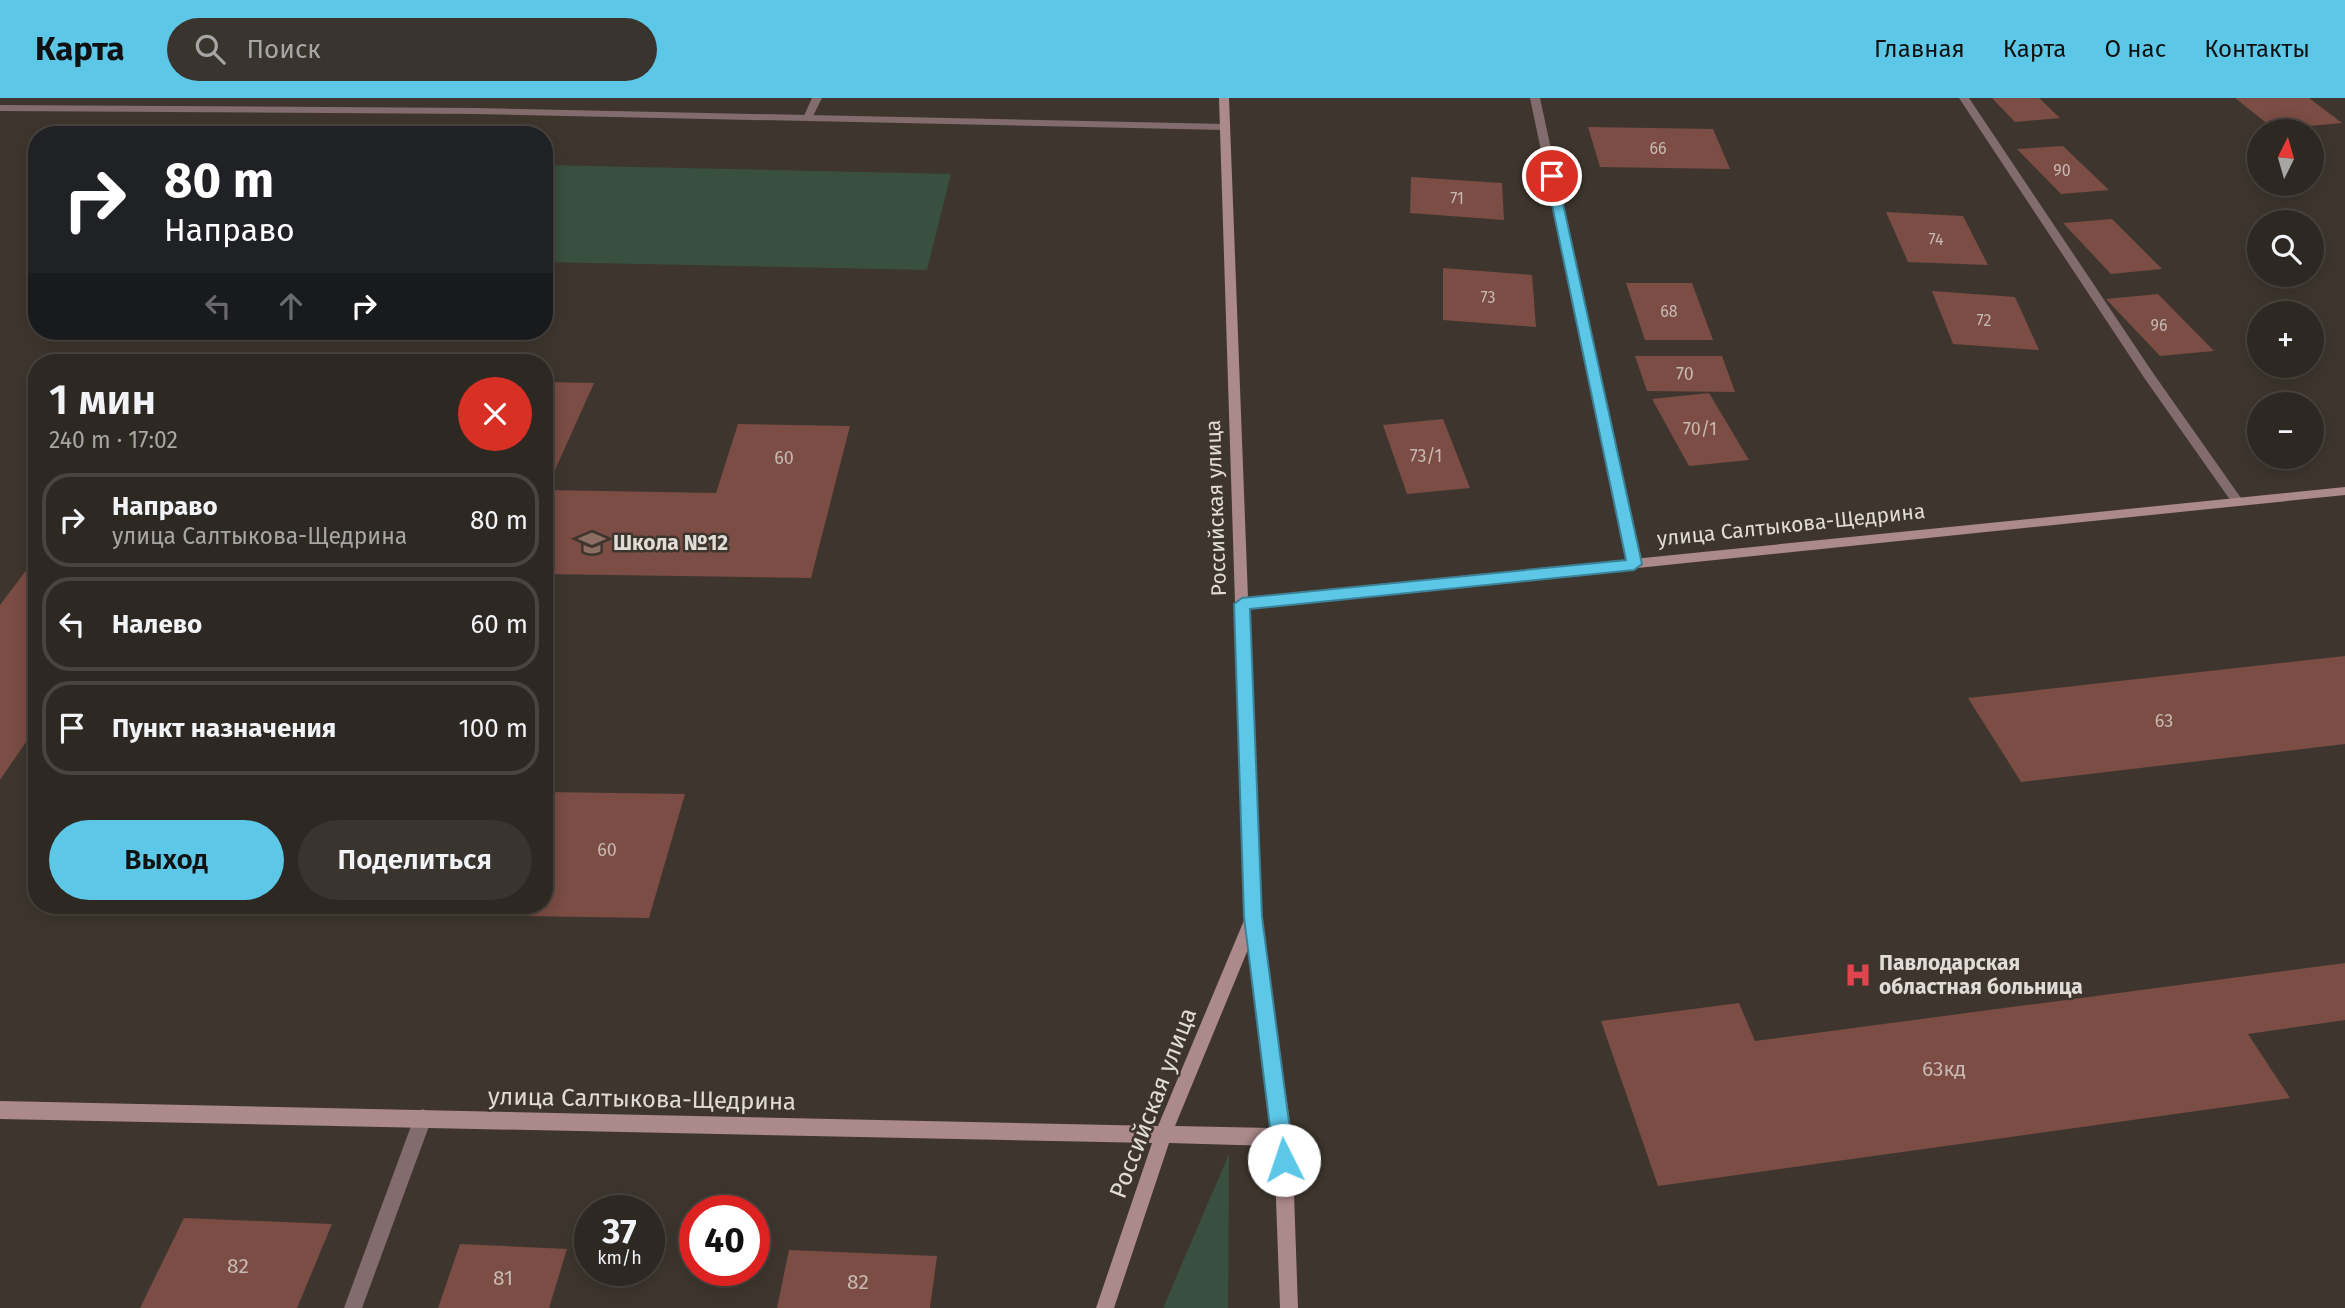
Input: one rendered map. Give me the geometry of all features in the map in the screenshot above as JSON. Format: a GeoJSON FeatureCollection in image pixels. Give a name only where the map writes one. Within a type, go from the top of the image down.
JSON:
{"type":"FeatureCollection","features":[{"type":"Feature","properties":{"kind":"street"},"geometry":{"type":"LineString","coordinates":[[136,110],[148,98]]}},
{"type":"Feature","properties":{"kind":"street"},"geometry":{"type":"LineString","coordinates":[[476,111],[485,98]]}},
{"type":"Feature","properties":{"kind":"street"},"geometry":{"type":"LineString","coordinates":[[808,118],[817,98]]}},
{"type":"Feature","properties":{"kind":"street","name":"Российская улица"},"geometry":{"type":"LineString","coordinates":[[1224,98],[1253,917],[1283,1137],[1289,1308]]}},
{"type":"Feature","properties":{"kind":"street"},"geometry":{"type":"LineString","coordinates":[[1535,98],[1634,564]]}},
{"type":"Feature","properties":{"kind":"street"},"geometry":{"type":"LineString","coordinates":[[1964,98],[2141,365],[2237,501]]}},
{"type":"Feature","properties":{"kind":"street"},"geometry":{"type":"LineString","coordinates":[[0,108],[476,111],[1225,127]]}},
{"type":"Feature","properties":{"kind":"street","name":"улица Салтыкова-Щедрина"},"geometry":{"type":"LineString","coordinates":[[1242,604],[2345,491]]}},
{"type":"Feature","properties":{"kind":"street","name":"Российская улица"},"geometry":{"type":"LineString","coordinates":[[1105,1308],[1163,1135],[1253,917]]}},
{"type":"Feature","properties":{"kind":"street","name":"улица Салтыкова-Щедрина"},"geometry":{"type":"LineString","coordinates":[[0,1110],[1283,1137]]}},
{"type":"Feature","properties":{"kind":"street"},"geometry":{"type":"LineString","coordinates":[[353,1308],[423,1118]]}},
{"type":"Feature","properties":{"kind":"green space"},"geometry":{"type":"Polygon","coordinates":[[[553,165],[951,174],[927,270],[553,262],[553,165]]]}},
{"type":"Feature","properties":{"kind":"green space"},"geometry":{"type":"Polygon","coordinates":[[[1229,1154],[1228,1308],[1163,1308],[1229,1154]]]}},
{"type":"Feature","properties":{"kind":"building"},"geometry":{"type":"Polygon","coordinates":[[[1992,98],[2039,98],[2060,118],[2015,122],[1992,98]]]}},
{"type":"Feature","properties":{"kind":"building"},"geometry":{"type":"Polygon","coordinates":[[[2235,98],[2309,98],[2342,123],[2324,125],[2324,119],[2261,119],[2235,98]]]}},
{"type":"Feature","properties":{"kind":"building"},"geometry":{"type":"Polygon","coordinates":[[[1588,127],[1713,129],[1730,169],[1600,167],[1588,127]]]}},
{"type":"Feature","properties":{"kind":"building"},"geometry":{"type":"Polygon","coordinates":[[[2063,146],[2109,190],[2061,194],[2017,149],[2063,146]]]}},
{"type":"Feature","properties":{"kind":"building"},"geometry":{"type":"Polygon","coordinates":[[[1411,177],[1502,183],[1504,220],[1410,213],[1411,177]]]}},
{"type":"Feature","properties":{"kind":"building"},"geometry":{"type":"Polygon","coordinates":[[[1886,212],[1963,216],[1988,265],[1908,262],[1886,212]]]}},
{"type":"Feature","properties":{"kind":"building"},"geometry":{"type":"Polygon","coordinates":[[[2112,219],[2162,269],[2111,274],[2063,223],[2112,219]]]}},
{"type":"Feature","properties":{"kind":"building"},"geometry":{"type":"Polygon","coordinates":[[[1443,268],[1532,275],[1536,327],[1443,320],[1443,268]]]}},
{"type":"Feature","properties":{"kind":"building"},"geometry":{"type":"Polygon","coordinates":[[[1626,283],[1692,283],[1713,340],[1645,340],[1626,283]]]}},
{"type":"Feature","properties":{"kind":"building"},"geometry":{"type":"Polygon","coordinates":[[[1932,291],[2015,297],[2039,350],[1953,344],[1932,291]]]}},
{"type":"Feature","properties":{"kind":"building"},"geometry":{"type":"Polygon","coordinates":[[[2158,294],[2214,351],[2160,356],[2106,299],[2158,294]]]}},
{"type":"Feature","properties":{"kind":"building"},"geometry":{"type":"Polygon","coordinates":[[[1635,356],[1722,356],[1735,392],[1647,391],[1635,356]]]}},
{"type":"Feature","properties":{"kind":"building"},"geometry":{"type":"Polygon","coordinates":[[[553,382],[594,383],[553,474],[553,382]]]}},
{"type":"Feature","properties":{"kind":"building"},"geometry":{"type":"Polygon","coordinates":[[[1709,393],[1749,460],[1689,466],[1652,399],[1709,393]]]}},
{"type":"Feature","properties":{"kind":"building"},"geometry":{"type":"Polygon","coordinates":[[[1443,419],[1470,488],[1407,494],[1383,425],[1443,419]]]}},
{"type":"Feature","properties":{"kind":"building"},"geometry":{"type":"Polygon","coordinates":[[[738,424],[850,426],[811,578],[553,574],[553,490],[716,493],[738,424]]]}},
{"type":"Feature","properties":{"kind":"building"},"geometry":{"type":"Polygon","coordinates":[[[28,568],[28,739],[0,780],[0,605],[28,568]]]}},
{"type":"Feature","properties":{"kind":"building"},"geometry":{"type":"Polygon","coordinates":[[[2345,656],[2345,744],[2021,782],[1968,698],[2345,656]]]}},
{"type":"Feature","properties":{"kind":"building"},"geometry":{"type":"Polygon","coordinates":[[[553,792],[685,794],[649,918],[403,914],[553,914],[553,792]]]}},
{"type":"Feature","properties":{"kind":"building"},"geometry":{"type":"Polygon","coordinates":[[[2345,963],[2345,1020],[2248,1034],[2290,1098],[1658,1186],[1601,1021],[1739,1003],[1755,1041],[2345,963]]]}},
{"type":"Feature","properties":{"kind":"building"},"geometry":{"type":"Polygon","coordinates":[[[184,1218],[332,1224],[297,1308],[140,1308],[184,1218]]]}},
{"type":"Feature","properties":{"kind":"building"},"geometry":{"type":"Polygon","coordinates":[[[460,1244],[567,1249],[549,1308],[438,1308],[460,1244]]]}},
{"type":"Feature","properties":{"kind":"building"},"geometry":{"type":"Polygon","coordinates":[[[789,1250],[937,1256],[930,1308],[777,1308],[789,1250]]]}},
{"type":"Feature","properties":{"kind":"place","name":"Школа №12"},"geometry":{"type":"Point","coordinates":[592,543]}},
{"type":"Feature","properties":{"kind":"place","name":"Павлодарская областная больница"},"geometry":{"type":"Point","coordinates":[1858,975]}},
{"type":"Feature","properties":{"kind":"route"},"geometry":{"type":"LineString","coordinates":[[1284,1160],[1253,917],[1242,604],[1634,564],[1552,176]]}}]}
